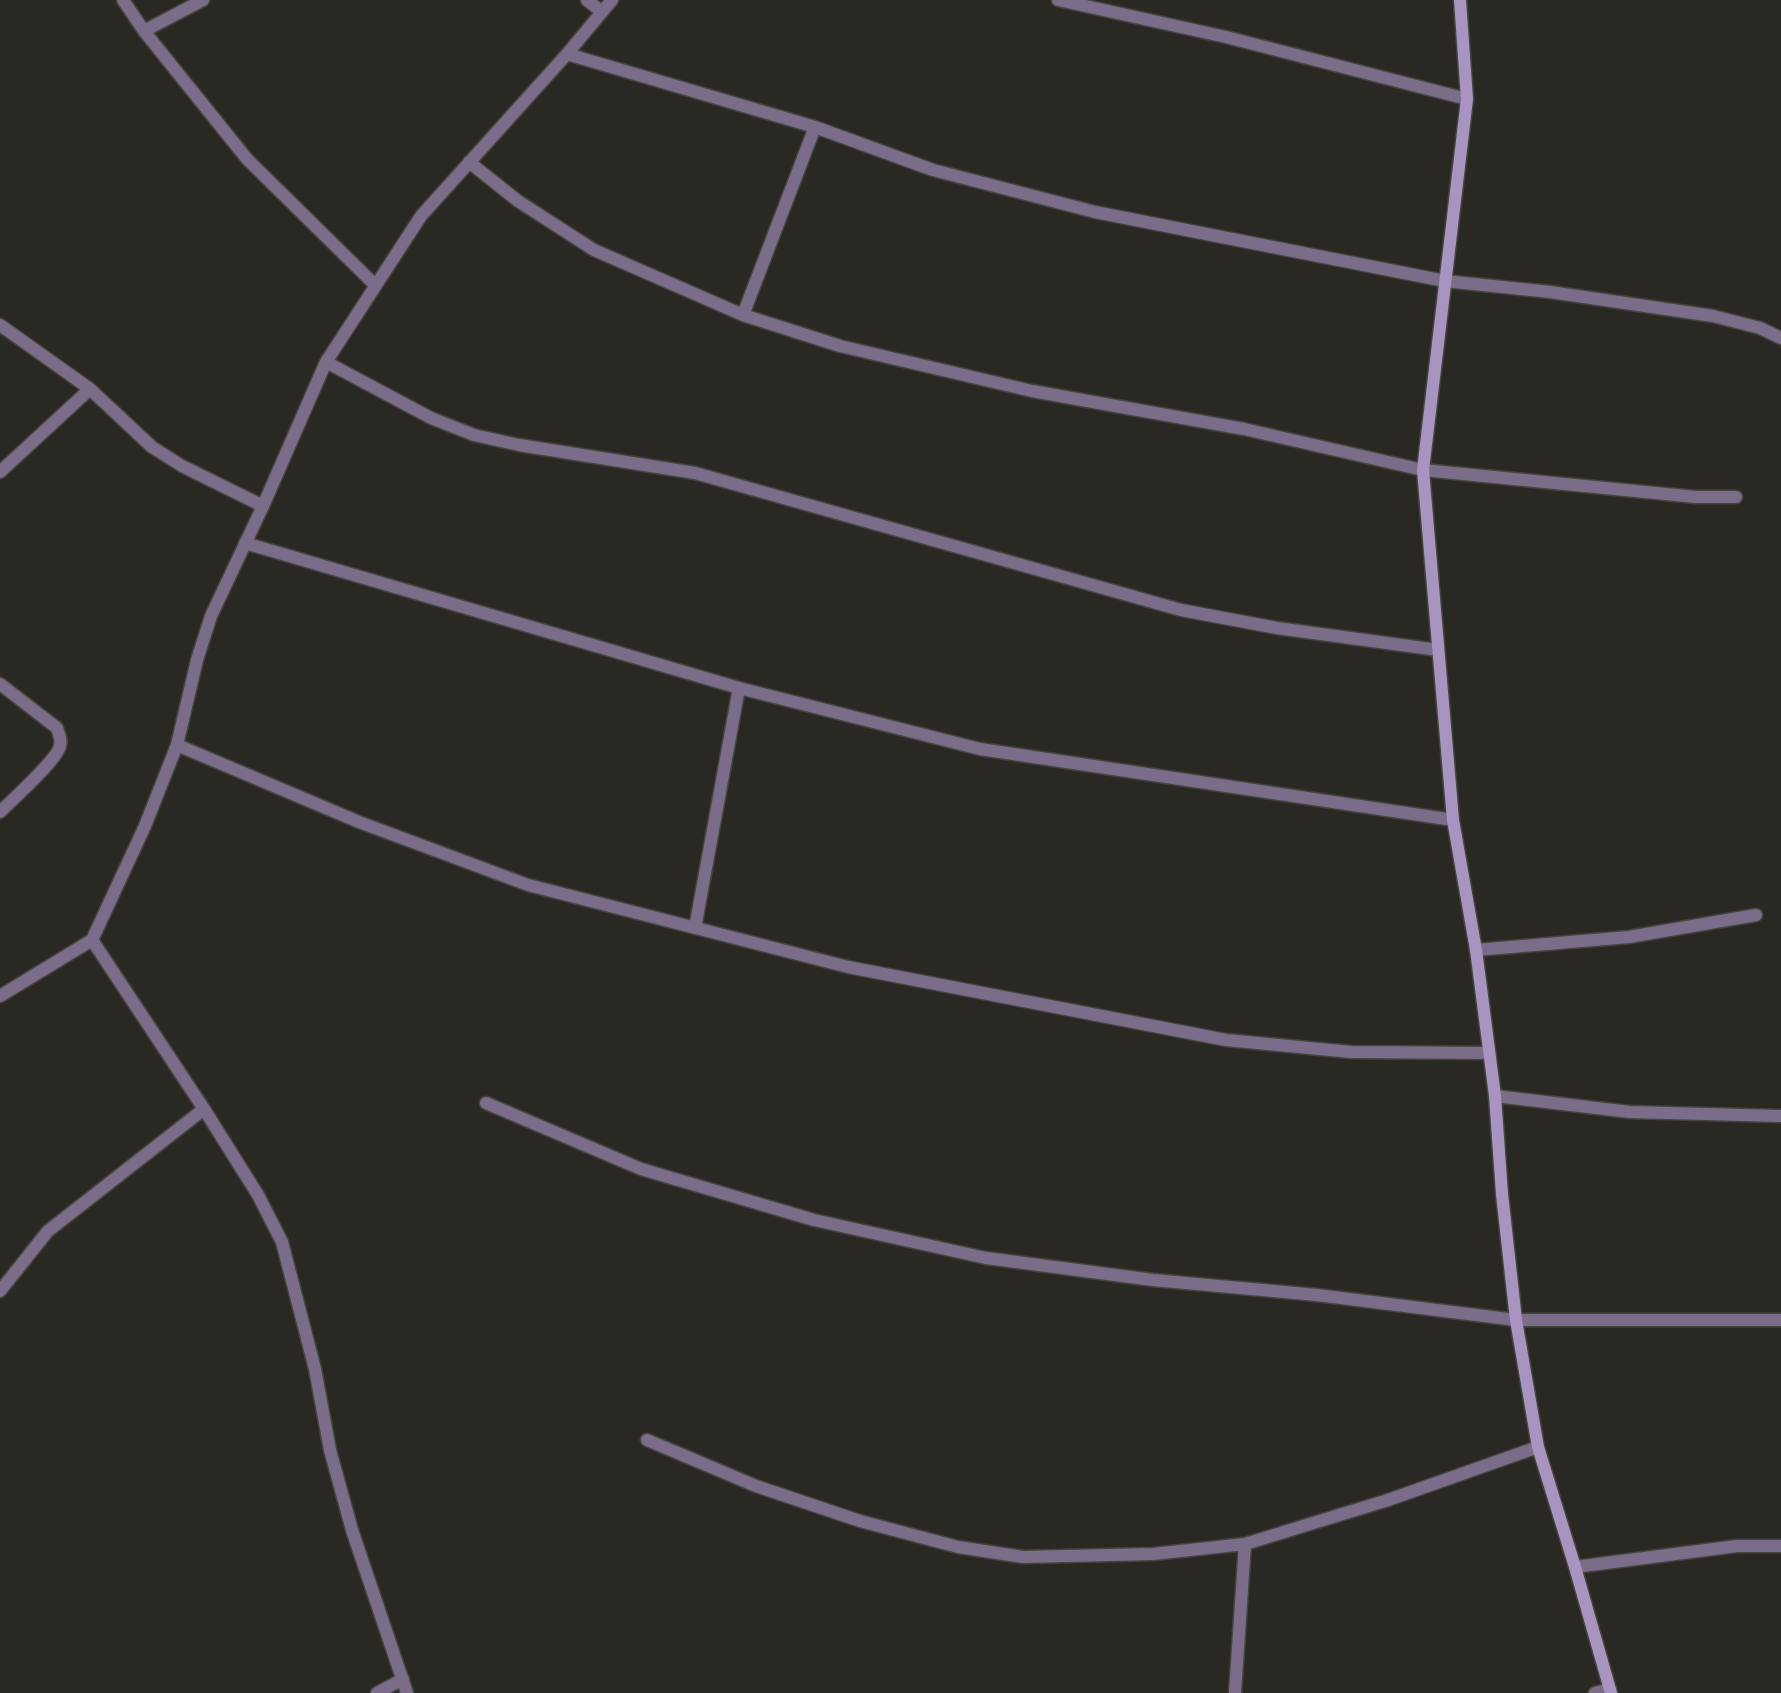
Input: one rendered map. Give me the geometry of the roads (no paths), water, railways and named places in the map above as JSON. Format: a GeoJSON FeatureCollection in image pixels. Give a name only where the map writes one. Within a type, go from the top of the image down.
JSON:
{"type":"FeatureCollection","features":[{"type":"Feature","properties":{"kind":"street"},"geometry":{"type":"LineString","coordinates":[[123,0],[144,32],[247,159],[375,285]]}},
{"type":"Feature","properties":{"kind":"street"},"geometry":{"type":"LineString","coordinates":[[144,32],[203,0]]}},
{"type":"Feature","properties":{"kind":"street"},"geometry":{"type":"LineString","coordinates":[[587,0],[602,12]]}},
{"type":"Feature","properties":{"kind":"street"},"geometry":{"type":"LineString","coordinates":[[0,996],[93,940],[145,826],[177,745],[197,660],[211,616],[263,506],[326,362],[421,216],[567,54],[612,0]]}},
{"type":"Feature","properties":{"kind":"street"},"geometry":{"type":"LineString","coordinates":[[1058,0],[1226,38],[1467,99]]}},
{"type":"Feature","properties":{"kind":"street"},"geometry":{"type":"LineString","coordinates":[[1460,0],[1467,99],[1423,470],[1453,820],[1476,950],[1495,1096],[1502,1194],[1516,1320],[1538,1448],[1611,1691],[1595,1693]]}},
{"type":"Feature","properties":{"kind":"street"},"geometry":{"type":"LineString","coordinates":[[567,54],[815,127],[933,170],[1095,213],[1445,281],[1550,292],[1713,316],[1760,328],[1781,338]]}},
{"type":"Feature","properties":{"kind":"street"},"geometry":{"type":"LineString","coordinates":[[744,315],[815,127]]}},
{"type":"Feature","properties":{"kind":"street"},"geometry":{"type":"LineString","coordinates":[[469,162],[518,201],[594,250],[744,315],[840,346],[1021,388],[1244,429],[1423,470],[1696,497],[1736,497]]}},
{"type":"Feature","properties":{"kind":"street"},"geometry":{"type":"LineString","coordinates":[[0,325],[90,389],[152,447],[182,466],[263,506]]}},
{"type":"Feature","properties":{"kind":"street"},"geometry":{"type":"LineString","coordinates":[[326,362],[431,418],[474,435],[519,445],[695,473],[1181,610],[1277,628],[1438,650]]}},
{"type":"Feature","properties":{"kind":"street"},"geometry":{"type":"LineString","coordinates":[[0,472],[90,389]]}},
{"type":"Feature","properties":{"kind":"street"},"geometry":{"type":"LineString","coordinates":[[245,543],[739,688],[980,749],[1453,820]]}},
{"type":"Feature","properties":{"kind":"street"},"geometry":{"type":"LineString","coordinates":[[0,684],[57,728],[61,739],[60,749],[52,759],[0,812]]}},
{"type":"Feature","properties":{"kind":"street"},"geometry":{"type":"LineString","coordinates":[[696,928],[739,688]]}},
{"type":"Feature","properties":{"kind":"street"},"geometry":{"type":"LineString","coordinates":[[177,745],[359,822],[528,885],[848,967],[1226,1040],[1351,1052],[1489,1053]]}},
{"type":"Feature","properties":{"kind":"street"},"geometry":{"type":"LineString","coordinates":[[1476,950],[1629,937],[1756,915]]}},
{"type":"Feature","properties":{"kind":"street"},"geometry":{"type":"LineString","coordinates":[[93,940],[258,1195],[282,1242],[315,1369],[330,1450],[352,1530],[407,1693]]}},
{"type":"Feature","properties":{"kind":"street"},"geometry":{"type":"LineString","coordinates":[[1495,1096],[1630,1112],[1781,1116]]}},
{"type":"Feature","properties":{"kind":"street"},"geometry":{"type":"LineString","coordinates":[[486,1102],[642,1169],[814,1220],[986,1258],[1153,1280],[1317,1295],[1516,1320],[1781,1320]]}},
{"type":"Feature","properties":{"kind":"street"},"geometry":{"type":"LineString","coordinates":[[0,1291],[48,1231],[204,1109]]}},
{"type":"Feature","properties":{"kind":"street"},"geometry":{"type":"LineString","coordinates":[[647,1440],[756,1486],[860,1521],[958,1547],[1023,1557],[1153,1554],[1245,1544],[1388,1500],[1538,1448]]}},
{"type":"Feature","properties":{"kind":"street"},"geometry":{"type":"LineString","coordinates":[[1235,1693],[1245,1544]]}},
{"type":"Feature","properties":{"kind":"street"},"geometry":{"type":"LineString","coordinates":[[1575,1567],[1737,1546],[1781,1546]]}},
{"type":"Feature","properties":{"kind":"street"},"geometry":{"type":"LineString","coordinates":[[377,1693],[403,1679]]}}]}
